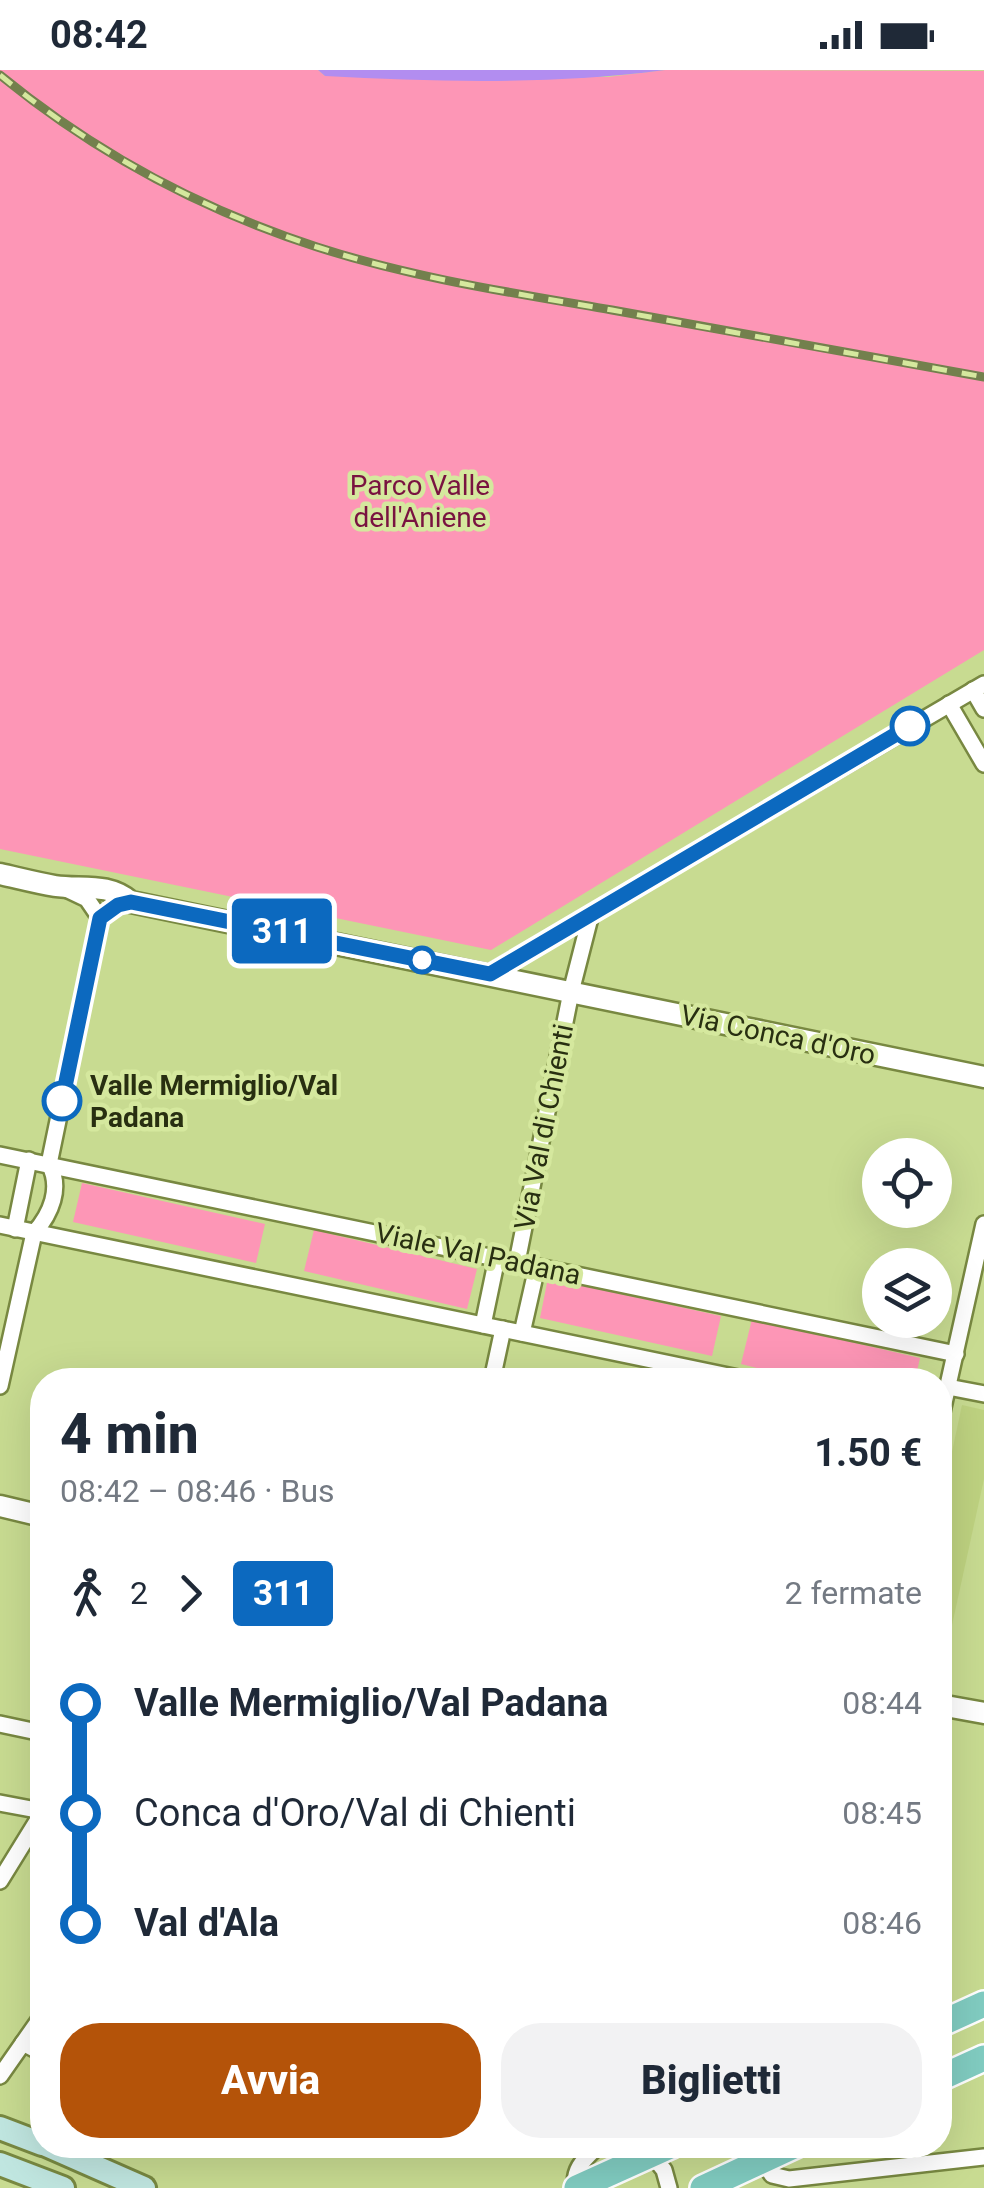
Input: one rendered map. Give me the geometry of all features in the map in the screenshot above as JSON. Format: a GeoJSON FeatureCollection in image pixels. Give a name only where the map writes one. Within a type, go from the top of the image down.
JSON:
{"type":"FeatureCollection","features":[{"type":"Feature","properties":{"kind":"main road"},"geometry":{"type":"LineString","coordinates":[[952,2019],[984,2004]]}},
{"type":"Feature","properties":{"kind":"main road"},"geometry":{"type":"LineString","coordinates":[[952,2073],[984,2058]]}},
{"type":"Feature","properties":{"kind":"main road"},"geometry":{"type":"LineString","coordinates":[[0,2128],[30,2139]]}},
{"type":"Feature","properties":{"kind":"main road"},"geometry":{"type":"LineString","coordinates":[[76,2158],[141,2186]]}},
{"type":"Feature","properties":{"kind":"main road"},"geometry":{"type":"LineString","coordinates":[[577,2188],[643,2158]]}},
{"type":"Feature","properties":{"kind":"main road"},"geometry":{"type":"LineString","coordinates":[[704,2188],[770,2169],[782,2158]]}},
{"type":"Feature","properties":{"kind":"main road"},"geometry":{"type":"LineString","coordinates":[[0,2164],[64,2188]]}},
{"type":"Feature","properties":{"kind":"street"},"geometry":{"type":"LineString","coordinates":[[0,1386],[34,1234],[49,1214],[54,1197],[55,1179],[49,1164],[100,918],[118,905],[131,902],[490,974],[978,687],[984,709]]}},
{"type":"Feature","properties":{"kind":"street"},"geometry":{"type":"LineString","coordinates":[[948,704],[984,764]]}},
{"type":"Feature","properties":{"kind":"street"},"geometry":{"type":"LineString","coordinates":[[0,874],[61,887],[87,899],[100,918]]}},
{"type":"Feature","properties":{"kind":"street"},"geometry":{"type":"LineString","coordinates":[[61,887],[72,884],[107,890],[131,902]]}},
{"type":"Feature","properties":{"kind":"street","name":"Via Val di Chienti"},"geometry":{"type":"LineString","coordinates":[[517,1262],[571,992],[591,914]]}},
{"type":"Feature","properties":{"kind":"street","name":"Via Conca d'Oro"},"geometry":{"type":"LineString","coordinates":[[490,974],[984,1077]]}},
{"type":"Feature","properties":{"kind":"street","name":"Viale Val Padana"},"geometry":{"type":"LineString","coordinates":[[0,1155],[956,1354]]}},
{"type":"Feature","properties":{"kind":"street"},"geometry":{"type":"LineString","coordinates":[[29,1160],[8,1227],[692,1368]]}},
{"type":"Feature","properties":{"kind":"street"},"geometry":{"type":"LineString","coordinates":[[952,1370],[984,1224]]}},
{"type":"Feature","properties":{"kind":"street"},"geometry":{"type":"LineString","coordinates":[[483,1325],[497,1258]]}},
{"type":"Feature","properties":{"kind":"street"},"geometry":{"type":"LineString","coordinates":[[522,1332],[537,1267]]}},
{"type":"Feature","properties":{"kind":"street"},"geometry":{"type":"LineString","coordinates":[[495,1368],[503,1329]]}},
{"type":"Feature","properties":{"kind":"street"},"geometry":{"type":"LineString","coordinates":[[952,1388],[984,1394]]}},
{"type":"Feature","properties":{"kind":"street"},"geometry":{"type":"LineString","coordinates":[[0,1506],[30,1513]]}},
{"type":"Feature","properties":{"kind":"street"},"geometry":{"type":"LineString","coordinates":[[952,1707],[984,1713]]}},
{"type":"Feature","properties":{"kind":"street"},"geometry":{"type":"LineString","coordinates":[[0,1724],[30,1730]]}},
{"type":"Feature","properties":{"kind":"street"},"geometry":{"type":"LineString","coordinates":[[0,1803],[30,1809]]}},
{"type":"Feature","properties":{"kind":"street"},"geometry":{"type":"LineString","coordinates":[[0,1881],[30,1832]]}},
{"type":"Feature","properties":{"kind":"street"},"geometry":{"type":"LineString","coordinates":[[0,2076],[30,2033]]}},
{"type":"Feature","properties":{"kind":"street"},"geometry":{"type":"LineString","coordinates":[[23,2043],[30,2047]]}},
{"type":"Feature","properties":{"kind":"street"},"geometry":{"type":"LineString","coordinates":[[770,2169],[795,2179],[984,2157]]}},
{"type":"Feature","properties":{"kind":"street"},"geometry":{"type":"LineString","coordinates":[[577,2188],[575,2174],[587,2158]]}},
{"type":"Feature","properties":{"kind":"street"},"geometry":{"type":"LineString","coordinates":[[662,2158],[669,2188]]}},
{"type":"Feature","properties":{"kind":"shaded area"},"geometry":{"type":"Polygon","coordinates":[[[318,70],[665,70],[495,81],[325,76],[318,70]]]}},
{"type":"Feature","properties":{"kind":"shaded area"},"geometry":{"type":"Polygon","coordinates":[[[962,1405],[984,1410],[984,1479],[952,1625],[952,1452],[962,1405]]]}},
{"type":"Feature","properties":{"kind":"green space","name":"Parco Valle dell'Aniene"},"geometry":{"type":"Polygon","coordinates":[[[0,70],[318,70],[325,76],[608,77],[665,70],[984,71],[984,650],[491,950],[0,849],[0,70]]]}},
{"type":"Feature","properties":{"kind":"green space"},"geometry":{"type":"Polygon","coordinates":[[[82,1183],[265,1224],[256,1263],[73,1222],[82,1183]]]}},
{"type":"Feature","properties":{"kind":"green space"},"geometry":{"type":"Polygon","coordinates":[[[314,1230],[477,1269],[467,1309],[304,1271],[314,1230]]]}},
{"type":"Feature","properties":{"kind":"green space"},"geometry":{"type":"Polygon","coordinates":[[[548,1278],[721,1316],[712,1356],[540,1318],[548,1278]]]}},
{"type":"Feature","properties":{"kind":"green space"},"geometry":{"type":"Polygon","coordinates":[[[752,1319],[920,1358],[918,1368],[757,1368],[741,1364],[752,1319]]]}},
{"type":"Feature","properties":{"kind":"railway"},"geometry":{"type":"LineString","coordinates":[[0,75],[73,129],[151,176],[232,215],[317,247],[463,284],[984,377]]}},
{"type":"Feature","properties":{"kind":"bus line","name":"311"},"geometry":{"type":"LineString","coordinates":[[62,1101],[100,918],[118,905],[131,902],[196,914],[490,974],[910,726]]}},
{"type":"Feature","properties":{"kind":"place","name":"Valle Mermiglio/Val Padana"},"geometry":{"type":"Point","coordinates":[62,1101]}}]}
